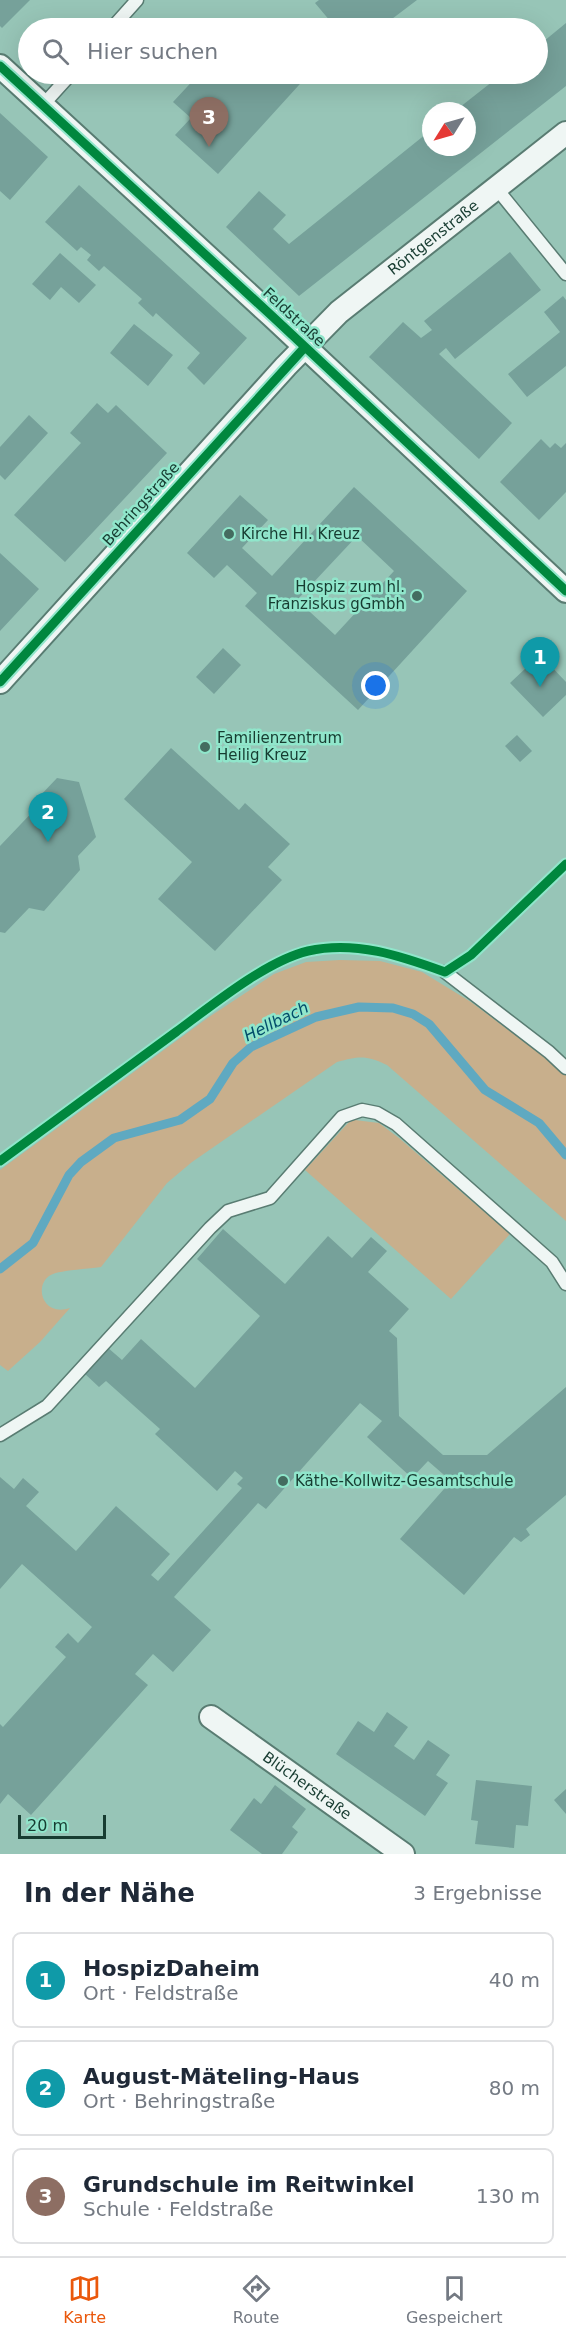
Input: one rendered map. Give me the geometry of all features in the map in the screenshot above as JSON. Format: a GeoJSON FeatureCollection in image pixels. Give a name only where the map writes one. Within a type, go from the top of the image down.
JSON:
{"type":"FeatureCollection","features":[{"type":"Feature","properties":{"kind":"street","name":"Feldstraße"},"geometry":{"type":"LineString","coordinates":[[0,66],[18,83]]}},
{"type":"Feature","properties":{"kind":"street","name":"Feldstraße"},"geometry":{"type":"LineString","coordinates":[[19,84],[566,591]]}},
{"type":"Feature","properties":{"kind":"street","name":"Röntgenstraße"},"geometry":{"type":"LineString","coordinates":[[305,347],[339,312],[566,133]]}},
{"type":"Feature","properties":{"kind":"street","name":"Behringstraße"},"geometry":{"type":"LineString","coordinates":[[0,682],[305,347]]}},
{"type":"Feature","properties":{"kind":"street","name":"Blücherstraße"},"geometry":{"type":"LineString","coordinates":[[211,1717],[404,1854]]}},
{"type":"Feature","properties":{"kind":"lane"},"geometry":{"type":"LineString","coordinates":[[121,18],[137,0]]}},
{"type":"Feature","properties":{"kind":"lane"},"geometry":{"type":"LineString","coordinates":[[42,106],[62,84]]}},
{"type":"Feature","properties":{"kind":"lane"},"geometry":{"type":"LineString","coordinates":[[497,189],[566,274]]}},
{"type":"Feature","properties":{"kind":"lane"},"geometry":{"type":"LineString","coordinates":[[445,972],[549,1052],[566,1068]]}},
{"type":"Feature","properties":{"kind":"lane"},"geometry":{"type":"LineString","coordinates":[[4,1428],[46,1406],[134,1304],[228,1211],[270,1198],[303,1156],[342,1117],[362,1110],[377,1113],[396,1124],[450,1166],[552,1262],[566,1284]]}},
{"type":"Feature","properties":{"kind":"shaded area"},"geometry":{"type":"Polygon","coordinates":[[[380,961],[422,972],[471,1002],[566,1073],[566,1221],[387,1065],[368,1058],[337,1062],[192,1162],[167,1183],[101,1267],[66,1271],[49,1276],[42,1287],[44,1300],[53,1308],[61,1310],[70,1308],[40,1342],[8,1371],[0,1365],[0,1170],[209,1017],[274,974],[306,962],[380,961]]]}},
{"type":"Feature","properties":{"kind":"shaded area"},"geometry":{"type":"Polygon","coordinates":[[[355,1120],[379,1123],[510,1234],[451,1299],[305,1170],[349,1122],[355,1120]]]}},
{"type":"Feature","properties":{"kind":"building"},"geometry":{"type":"Polygon","coordinates":[[[0,0],[30,0],[2,28],[0,26],[0,0]]]}},
{"type":"Feature","properties":{"kind":"building"},"geometry":{"type":"Polygon","coordinates":[[[319,0],[417,0],[393,18],[328,18],[315,3],[319,0]]]}},
{"type":"Feature","properties":{"kind":"building"},"geometry":{"type":"Polygon","coordinates":[[[566,23],[566,86],[299,296],[226,227],[259,191],[286,215],[273,229],[289,244],[422,137],[422,156],[476,156],[476,102],[466,102],[489,84],[548,84],[548,38],[566,23]]]}},
{"type":"Feature","properties":{"kind":"building"},"geometry":{"type":"Polygon","coordinates":[[[190,84],[300,84],[218,174],[175,135],[191,118],[173,102],[190,84]]]}},
{"type":"Feature","properties":{"kind":"building"},"geometry":{"type":"Polygon","coordinates":[[[0,113],[48,157],[10,200],[0,191],[0,113]]]}},
{"type":"Feature","properties":{"kind":"building"},"geometry":{"type":"Polygon","coordinates":[[[79,185],[247,338],[204,385],[187,368],[200,353],[156,313],[153,317],[138,303],[142,299],[104,266],[99,271],[87,260],[91,255],[81,247],[77,251],[45,222],[79,185]]]}},
{"type":"Feature","properties":{"kind":"building"},"geometry":{"type":"Polygon","coordinates":[[[510,252],[541,290],[455,359],[446,348],[439,354],[512,423],[479,459],[369,357],[403,322],[421,338],[432,330],[424,321],[510,252]]]}},
{"type":"Feature","properties":{"kind":"building"},"geometry":{"type":"Polygon","coordinates":[[[60,253],[96,285],[79,303],[61,287],[50,300],[32,284],[60,253]]]}},
{"type":"Feature","properties":{"kind":"building"},"geometry":{"type":"Polygon","coordinates":[[[563,296],[566,300],[566,366],[527,397],[508,374],[560,332],[544,312],[563,296]]]}},
{"type":"Feature","properties":{"kind":"building"},"geometry":{"type":"Polygon","coordinates":[[[134,324],[173,355],[148,386],[110,353],[134,324]]]}},
{"type":"Feature","properties":{"kind":"building"},"geometry":{"type":"Polygon","coordinates":[[[97,403],[108,413],[116,405],[167,453],[65,562],[14,515],[81,443],[70,433],[97,403]]]}},
{"type":"Feature","properties":{"kind":"building"},"geometry":{"type":"Polygon","coordinates":[[[29,415],[48,433],[5,480],[0,475],[0,447],[29,415]]]}},
{"type":"Feature","properties":{"kind":"building"},"geometry":{"type":"Polygon","coordinates":[[[541,439],[550,448],[555,443],[561,448],[566,443],[566,492],[539,520],[500,482],[541,439]]]}},
{"type":"Feature","properties":{"kind":"building","name":"Hospiz zum hl. Franziskus gGmbh"},"geometry":{"type":"Polygon","coordinates":[[[354,487],[467,591],[358,710],[245,606],[257,593],[227,565],[214,578],[187,553],[240,495],[268,520],[242,548],[272,576],[354,487]],[[357,536],[297,600],[335,635],[394,571],[357,536]]]}},
{"type":"Feature","properties":{"kind":"building"},"geometry":{"type":"Polygon","coordinates":[[[0,553],[39,589],[0,631],[0,553]]]}},
{"type":"Feature","properties":{"kind":"building"},"geometry":{"type":"Polygon","coordinates":[[[223,648],[241,665],[214,694],[196,677],[223,648]]]}},
{"type":"Feature","properties":{"kind":"building"},"geometry":{"type":"Polygon","coordinates":[[[546,661],[566,682],[566,695],[543,717],[510,683],[528,666],[535,672],[546,661]]]}},
{"type":"Feature","properties":{"kind":"building"},"geometry":{"type":"Polygon","coordinates":[[[517,735],[532,751],[520,762],[505,746],[517,735]]]}},
{"type":"Feature","properties":{"kind":"building"},"geometry":{"type":"Polygon","coordinates":[[[171,748],[239,810],[245,803],[290,844],[268,867],[282,880],[215,951],[158,899],[192,862],[124,799],[171,748]]]}},
{"type":"Feature","properties":{"kind":"building"},"geometry":{"type":"Polygon","coordinates":[[[57,778],[79,782],[96,837],[78,856],[80,870],[44,911],[29,908],[5,933],[0,932],[0,846],[40,804],[38,798],[57,778]]]}},
{"type":"Feature","properties":{"kind":"building"},"geometry":{"type":"Polygon","coordinates":[[[223,1229],[285,1284],[328,1236],[352,1258],[371,1237],[387,1251],[368,1272],[409,1309],[389,1331],[397,1338],[399,1416],[443,1455],[487,1455],[566,1387],[566,1495],[526,1529],[530,1535],[521,1542],[514,1537],[464,1595],[400,1539],[451,1481],[428,1461],[412,1478],[367,1437],[382,1421],[360,1403],[266,1509],[258,1503],[174,1597],[211,1630],[173,1672],[153,1654],[135,1674],[148,1685],[31,1815],[8,1794],[0,1804],[0,1724],[3,1727],[66,1657],[55,1647],[68,1633],[78,1643],[92,1627],[22,1564],[0,1589],[0,1477],[14,1489],[23,1478],[39,1492],[26,1506],[76,1551],[116,1506],[170,1554],[151,1575],[158,1581],[242,1488],[237,1484],[243,1478],[235,1471],[217,1491],[155,1434],[160,1429],[106,1381],[99,1387],[84,1373],[107,1347],[122,1360],[141,1339],[195,1388],[260,1316],[197,1259],[223,1229]]]}},
{"type":"Feature","properties":{"kind":"building"},"geometry":{"type":"Polygon","coordinates":[[[387,1712],[408,1727],[394,1746],[414,1760],[428,1740],[450,1755],[436,1775],[448,1783],[425,1816],[336,1754],[358,1721],[374,1732],[387,1712]]]}},
{"type":"Feature","properties":{"kind":"building"},"geometry":{"type":"Polygon","coordinates":[[[476,1780],[532,1786],[528,1826],[516,1825],[514,1848],[475,1844],[478,1821],[471,1820],[476,1780]]]}},
{"type":"Feature","properties":{"kind":"building"},"geometry":{"type":"Polygon","coordinates":[[[275,1785],[306,1809],[292,1827],[298,1832],[282,1854],[262,1854],[230,1830],[254,1798],[261,1804],[275,1785]]]}},
{"type":"Feature","properties":{"kind":"building"},"geometry":{"type":"Polygon","coordinates":[[[566,1789],[566,1814],[554,1800],[566,1789]]]}},
{"type":"Feature","properties":{"kind":"waterway","name":"Hellbach"},"geometry":{"type":"LineString","coordinates":[[0,1269],[33,1243],[69,1175],[81,1162],[114,1138],[180,1120],[210,1099],[233,1063],[251,1047],[316,1017],[359,1007],[393,1008],[413,1014],[429,1024],[485,1090],[539,1123],[566,1155]]}},
{"type":"Feature","properties":{"kind":"cycle path"},"geometry":{"type":"LineString","coordinates":[[0,66],[18,83]]}},
{"type":"Feature","properties":{"kind":"cycle path"},"geometry":{"type":"LineString","coordinates":[[20,84],[566,591]]}},
{"type":"Feature","properties":{"kind":"cycle path"},"geometry":{"type":"LineString","coordinates":[[0,682],[305,347]]}},
{"type":"Feature","properties":{"kind":"cycle path"},"geometry":{"type":"LineString","coordinates":[[0,1161],[222,998],[275,964],[308,951],[343,947],[395,955],[445,972],[471,955],[566,864]]}},
{"type":"Feature","properties":{"kind":"place","name":"Grundschule im Reitwinkel"},"geometry":{"type":"Point","coordinates":[209,147]}},
{"type":"Feature","properties":{"kind":"place","name":"Kirche Hl. Kreuz"},"geometry":{"type":"Point","coordinates":[229,534]}},
{"type":"Feature","properties":{"kind":"place","name":"Hospiz zum hl. Franziskus gGmbh"},"geometry":{"type":"Point","coordinates":[417,596]}},
{"type":"Feature","properties":{"kind":"place","name":"HospizDaheim"},"geometry":{"type":"Point","coordinates":[540,687]}},
{"type":"Feature","properties":{"kind":"place","name":"Familienzentrum Heilig Kreuz"},"geometry":{"type":"Point","coordinates":[205,747]}},
{"type":"Feature","properties":{"kind":"place","name":"August-Mäteling-Haus"},"geometry":{"type":"Point","coordinates":[48,842]}},
{"type":"Feature","properties":{"kind":"place","name":"Käthe-Kollwitz-Gesamtschule"},"geometry":{"type":"Point","coordinates":[283,1481]}}]}
